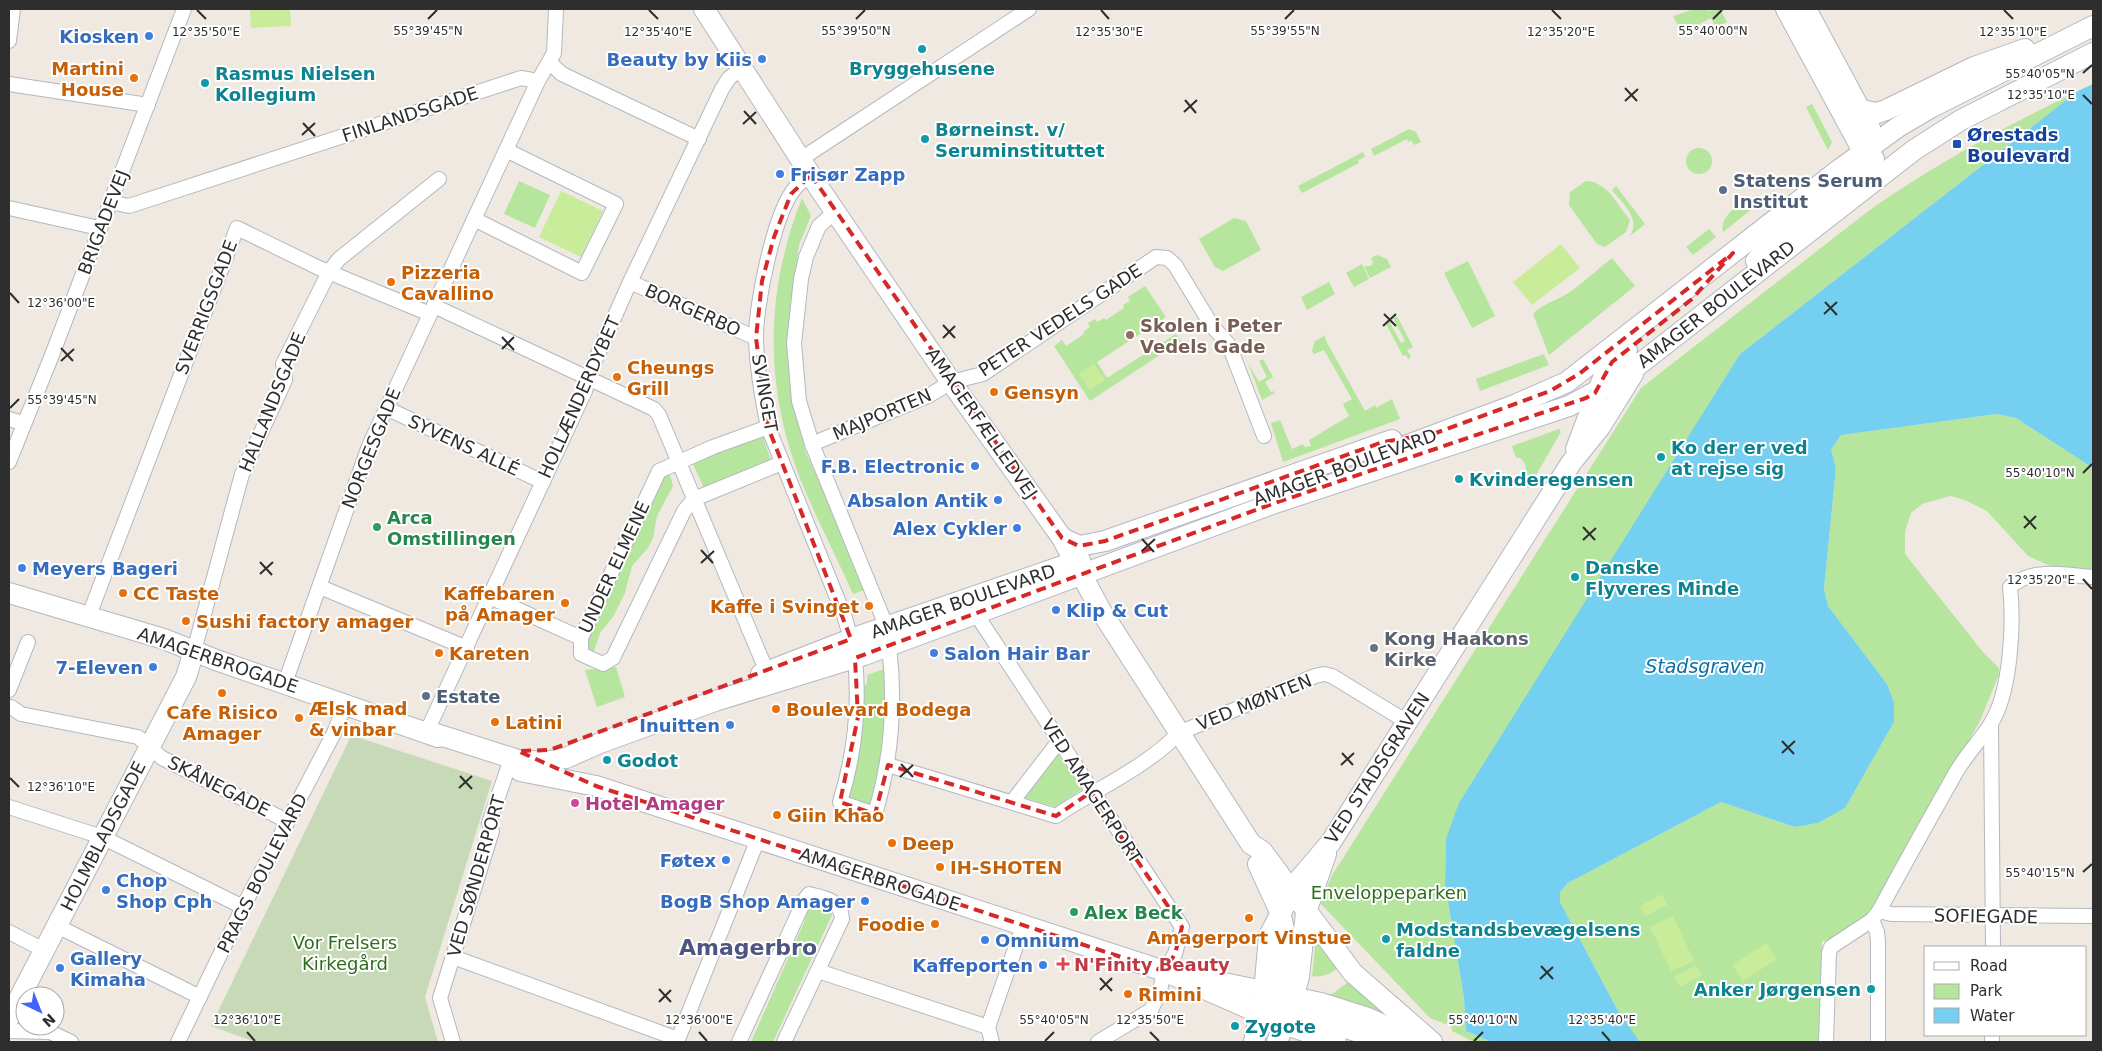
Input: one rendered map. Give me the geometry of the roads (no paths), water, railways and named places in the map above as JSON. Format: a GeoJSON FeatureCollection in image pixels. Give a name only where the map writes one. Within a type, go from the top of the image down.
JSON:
{"type":"FeatureCollection","features":[{"type":"Feature","properties":{"kind":"street"},"geometry":{"type":"LineString","coordinates":[[9,41],[13,9]]}},
{"type":"Feature","properties":{"kind":"street","name":"BRIGADEVEJ"},"geometry":{"type":"LineString","coordinates":[[9,462],[184,9]]}},
{"type":"Feature","properties":{"kind":"street","name":"NORGESGADE"},"geometry":{"type":"LineString","coordinates":[[285,684],[368,446],[538,82],[550,64],[556,41],[556,9]]}},
{"type":"Feature","properties":{"kind":"street","name":"AMAGERFÆLLEDVEJ"},"geometry":{"type":"LineString","coordinates":[[704,9],[835,212],[951,382],[976,414],[1062,538],[1100,611],[1251,844],[1253,857],[1270,888],[1280,912]]}},
{"type":"Feature","properties":{"kind":"street","name":"SVINGET"},"geometry":{"type":"LineString","coordinates":[[835,212],[819,226],[806,257],[796,313],[794,343],[799,401],[812,444],[888,637],[894,705],[888,765],[875,814],[840,802],[851,765],[858,717],[853,649],[844,615],[768,427],[761,394],[756,338],[762,281],[774,236],[791,194],[806,167],[1029,9]]}},
{"type":"Feature","properties":{"kind":"street"},"geometry":{"type":"LineString","coordinates":[[1786,9],[1869,151],[1879,161],[1900,159]]}},
{"type":"Feature","properties":{"kind":"street"},"geometry":{"type":"LineString","coordinates":[[1721,300],[1774,240],[1855,176],[1869,151],[1870,128],[1806,9]]}},
{"type":"Feature","properties":{"kind":"street"},"geometry":{"type":"LineString","coordinates":[[1861,110],[1877,113],[1886,110],[1974,67],[2090,28]]}},
{"type":"Feature","properties":{"kind":"street","name":"AMAGER BOULEVARD"},"geometry":{"type":"LineString","coordinates":[[544,762],[566,758],[600,743],[853,649],[1079,568],[1517,404],[1567,382],[1732,252],[1932,107],[2090,28]]}},
{"type":"Feature","properties":{"kind":"street","name":"AMAGER BOULEVARD"},"geometry":{"type":"LineString","coordinates":[[888,637],[976,614],[1079,568],[1552,412],[1596,393],[1638,366],[1900,159],[1961,120],[2093,53]]}},
{"type":"Feature","properties":{"kind":"street"},"geometry":{"type":"LineString","coordinates":[[550,64],[562,74],[699,139]]}},
{"type":"Feature","properties":{"kind":"street","name":"HOLLÆNDERDYBET"},"geometry":{"type":"LineString","coordinates":[[427,731],[543,482],[630,282],[729,78],[741,69]]}},
{"type":"Feature","properties":{"kind":"street","name":"FINLANDSGADE"},"geometry":{"type":"LineString","coordinates":[[110,202],[129,206],[521,78],[538,82]]}},
{"type":"Feature","properties":{"kind":"street"},"geometry":{"type":"LineString","coordinates":[[9,84],[148,105]]}},
{"type":"Feature","properties":{"kind":"street"},"geometry":{"type":"LineString","coordinates":[[474,220],[582,273],[616,204],[506,150]]}},
{"type":"Feature","properties":{"kind":"street"},"geometry":{"type":"LineString","coordinates":[[439,179],[339,260],[329,272],[432,310],[589,377],[654,409],[659,415],[767,672]]}},
{"type":"Feature","properties":{"kind":"street"},"geometry":{"type":"LineString","coordinates":[[9,208],[99,228]]}},
{"type":"Feature","properties":{"kind":"street","name":"SVERRIGSGADE"},"geometry":{"type":"LineString","coordinates":[[88,618],[236,228],[329,272]]}},
{"type":"Feature","properties":{"kind":"street","name":"VED STADSGRAVEN"},"geometry":{"type":"LineString","coordinates":[[1571,463],[1596,393],[1612,362],[1692,299],[1732,252]]}},
{"type":"Feature","properties":{"kind":"street","name":"PETER VEDELS GADE"},"geometry":{"type":"LineString","coordinates":[[951,382],[983,374],[1156,257],[1167,258],[1175,265],[1212,326],[1229,344],[1264,436]]}},
{"type":"Feature","properties":{"kind":"street","name":"HALLANDSGADE"},"geometry":{"type":"LineString","coordinates":[[194,651],[242,474],[285,380],[283,364],[329,272]]}},
{"type":"Feature","properties":{"kind":"street","name":"BORGERBO"},"geometry":{"type":"LineString","coordinates":[[630,282],[756,338]]}},
{"type":"Feature","properties":{"kind":"street","name":"VED STADSGRAVEN"},"geometry":{"type":"LineString","coordinates":[[1278,1014],[1269,936],[1291,892],[1331,842],[1571,463],[1600,427],[1638,366]]}},
{"type":"Feature","properties":{"kind":"street","name":"MAJPORTEN"},"geometry":{"type":"LineString","coordinates":[[812,444],[930,395],[951,382]]}},
{"type":"Feature","properties":{"kind":"street","name":"SYVENS ALLÉ"},"geometry":{"type":"LineString","coordinates":[[386,408],[543,482]]}},
{"type":"Feature","properties":{"kind":"street"},"geometry":{"type":"LineString","coordinates":[[9,419],[23,423]]}},
{"type":"Feature","properties":{"kind":"street","name":"UNDER ELMENE"},"geometry":{"type":"LineString","coordinates":[[694,499],[684,511],[614,658],[603,664],[580,654],[580,638],[659,471],[768,427]]}},
{"type":"Feature","properties":{"kind":"street"},"geometry":{"type":"LineString","coordinates":[[1062,538],[1074,545],[1087,546],[1383,442],[1436,433]]}},
{"type":"Feature","properties":{"kind":"street"},"geometry":{"type":"LineString","coordinates":[[694,499],[782,463]]}},
{"type":"Feature","properties":{"kind":"street"},"geometry":{"type":"LineString","coordinates":[[1993,946],[1991,724],[2004,686],[2008,662],[2012,621],[2010,587],[2019,579],[2031,575],[2093,577]]}},
{"type":"Feature","properties":{"kind":"street"},"geometry":{"type":"LineString","coordinates":[[320,587],[467,648]]}},
{"type":"Feature","properties":{"kind":"street","name":"AMAGERBROGADE"},"geometry":{"type":"LineString","coordinates":[[9,593],[45,602],[88,618],[164,640],[345,704],[1164,972],[1240,985],[1278,1014]]}},
{"type":"Feature","properties":{"kind":"street"},"geometry":{"type":"LineString","coordinates":[[490,597],[580,638]]}},
{"type":"Feature","properties":{"kind":"street","name":"VED AMAGERPORT"},"geometry":{"type":"LineString","coordinates":[[976,614],[1060,741],[1091,792],[1182,927],[1175,954],[1164,972]]}},
{"type":"Feature","properties":{"kind":"street"},"geometry":{"type":"LineString","coordinates":[[9,690],[28,642]]}},
{"type":"Feature","properties":{"kind":"street","name":"AMAGER BOULEVARD"},"geometry":{"type":"LineString","coordinates":[[513,759],[531,753],[550,750],[767,672],[853,649]]}},
{"type":"Feature","properties":{"kind":"street","name":"HOLMBLADSGADE"},"geometry":{"type":"LineString","coordinates":[[9,1018],[186,677],[194,651]]}},
{"type":"Feature","properties":{"kind":"street","name":"VED MØNTEN"},"geometry":{"type":"LineString","coordinates":[[1179,733],[1315,676],[1324,674],[1332,676],[1407,722]]}},
{"type":"Feature","properties":{"kind":"street","name":"PRAGS BOULEVARD"},"geometry":{"type":"LineString","coordinates":[[178,1042],[243,907],[334,733],[345,704]]}},
{"type":"Feature","properties":{"kind":"street","name":"SKÅNEGADE"},"geometry":{"type":"LineString","coordinates":[[10,705],[21,714],[138,737],[162,758],[287,821]]}},
{"type":"Feature","properties":{"kind":"street"},"geometry":{"type":"LineString","coordinates":[[1826,1042],[1829,953],[1831,947],[1876,916],[1966,754],[1991,724]]}},
{"type":"Feature","properties":{"kind":"street"},"geometry":{"type":"LineString","coordinates":[[427,731],[504,757],[544,762]]}},
{"type":"Feature","properties":{"kind":"street"},"geometry":{"type":"LineString","coordinates":[[888,765],[1056,816],[1091,792],[1131,770],[1168,744],[1179,733]]}},
{"type":"Feature","properties":{"kind":"street"},"geometry":{"type":"LineString","coordinates":[[1012,802],[1060,741]]}},
{"type":"Feature","properties":{"kind":"street","name":"AMAGERBROGADE"},"geometry":{"type":"LineString","coordinates":[[513,759],[544,762],[596,786]]}},
{"type":"Feature","properties":{"kind":"street","name":"VED SØNDERPORT"},"geometry":{"type":"LineString","coordinates":[[453,1042],[440,998],[492,831],[489,823],[513,759]]}},
{"type":"Feature","properties":{"kind":"street"},"geometry":{"type":"LineString","coordinates":[[9,807],[102,837],[243,907]]}},
{"type":"Feature","properties":{"kind":"street"},"geometry":{"type":"LineString","coordinates":[[453,957],[677,1041],[758,839]]}},
{"type":"Feature","properties":{"kind":"street"},"geometry":{"type":"LineString","coordinates":[[1254,1042],[1278,1014],[1299,977],[1306,912],[1331,842]]}},
{"type":"Feature","properties":{"kind":"street","name":"AMAGERFÆLLEDVEJ"},"geometry":{"type":"LineString","coordinates":[[1251,844],[1262,851],[1353,972],[1432,1042]]}},
{"type":"Feature","properties":{"kind":"street"},"geometry":{"type":"LineString","coordinates":[[739,1042],[805,898],[809,894],[835,903],[841,908],[842,919],[784,1042]]}},
{"type":"Feature","properties":{"kind":"street","name":"SOFIEGADE"},"geometry":{"type":"LineString","coordinates":[[1876,916],[1891,914],[1993,917],[2093,916]]}},
{"type":"Feature","properties":{"kind":"street"},"geometry":{"type":"LineString","coordinates":[[1876,916],[1878,941],[1878,1042]]}},
{"type":"Feature","properties":{"kind":"street"},"geometry":{"type":"LineString","coordinates":[[56,926],[200,997]]}},
{"type":"Feature","properties":{"kind":"street"},"geometry":{"type":"LineString","coordinates":[[992,1042],[988,1027],[1023,926]]}},
{"type":"Feature","properties":{"kind":"street"},"geometry":{"type":"LineString","coordinates":[[9,932],[44,950]]}},
{"type":"Feature","properties":{"kind":"street"},"geometry":{"type":"LineString","coordinates":[[818,971],[988,1027]]}},
{"type":"Feature","properties":{"kind":"street"},"geometry":{"type":"LineString","coordinates":[[1098,1042],[1151,1010],[1160,991],[1164,972]]}},
{"type":"Feature","properties":{"kind":"street"},"geometry":{"type":"LineString","coordinates":[[1278,1014],[1321,1003],[1368,1018],[1420,1042]]}},
{"type":"Feature","properties":{"kind":"street"},"geometry":{"type":"LineString","coordinates":[[1278,1014],[1336,1042]]}},
{"type":"Feature","properties":{"kind":"street"},"geometry":{"type":"LineString","coordinates":[[1278,1014],[1390,1042]]}},
{"type":"Feature","properties":{"kind":"street"},"geometry":{"type":"LineString","coordinates":[[9,1031],[50,1032],[71,1042]]}},
{"type":"Feature","properties":{"kind":"water","name":"Stadsgraven"},"geometry":{"type":"Polygon","coordinates":[[[2093,84],[2093,468],[2016,418],[1997,414],[1841,435],[1831,450],[1836,468],[1824,589],[1828,606],[1887,684],[1894,703],[1894,722],[1845,808],[1818,823],[1795,827],[1721,802],[1568,883],[1560,892],[1560,902],[1617,1009],[1640,1042],[1492,1042],[1466,1031],[1464,998],[1445,883],[1446,839],[1459,803],[1740,354],[2078,91],[2093,84]]]}},
{"type":"Feature","properties":{"kind":"place","name":"Kiosken"},"geometry":{"type":"Point","coordinates":[149,36]}},
{"type":"Feature","properties":{"kind":"place","name":"Bryggehusene"},"geometry":{"type":"Point","coordinates":[922,49]}},
{"type":"Feature","properties":{"kind":"place","name":"Beauty by Kiis"},"geometry":{"type":"Point","coordinates":[762,59]}},
{"type":"Feature","properties":{"kind":"place","name":"Martini House"},"geometry":{"type":"Point","coordinates":[134,78]}},
{"type":"Feature","properties":{"kind":"place","name":"Rasmus Nielsen Kollegium"},"geometry":{"type":"Point","coordinates":[205,83]}},
{"type":"Feature","properties":{"kind":"place","name":"Børneinst. v/ Seruminstituttet"},"geometry":{"type":"Point","coordinates":[925,139]}},
{"type":"Feature","properties":{"kind":"place","name":"Ørestads Boulevard"},"geometry":{"type":"Point","coordinates":[1957,144]}},
{"type":"Feature","properties":{"kind":"place","name":"Frisør Zapp"},"geometry":{"type":"Point","coordinates":[780,174]}},
{"type":"Feature","properties":{"kind":"place","name":"Statens Serum Institut"},"geometry":{"type":"Point","coordinates":[1723,190]}},
{"type":"Feature","properties":{"kind":"place","name":"Pizzeria Cavallino"},"geometry":{"type":"Point","coordinates":[391,282]}},
{"type":"Feature","properties":{"kind":"place","name":"Skolen i Peter Vedels Gade"},"geometry":{"type":"Point","coordinates":[1130,335]}},
{"type":"Feature","properties":{"kind":"place","name":"Cheungs Grill"},"geometry":{"type":"Point","coordinates":[617,377]}},
{"type":"Feature","properties":{"kind":"place","name":"Gensyn"},"geometry":{"type":"Point","coordinates":[994,392]}},
{"type":"Feature","properties":{"kind":"place","name":"Ko der er ved at rejse sig"},"geometry":{"type":"Point","coordinates":[1661,457]}},
{"type":"Feature","properties":{"kind":"place","name":"F.B. Electronic"},"geometry":{"type":"Point","coordinates":[975,466]}},
{"type":"Feature","properties":{"kind":"place","name":"Kvinderegensen"},"geometry":{"type":"Point","coordinates":[1459,479]}},
{"type":"Feature","properties":{"kind":"place","name":"Absalon Antik"},"geometry":{"type":"Point","coordinates":[998,500]}},
{"type":"Feature","properties":{"kind":"place","name":"Arca Omstillingen"},"geometry":{"type":"Point","coordinates":[377,527]}},
{"type":"Feature","properties":{"kind":"place","name":"Alex Cykler"},"geometry":{"type":"Point","coordinates":[1017,528]}},
{"type":"Feature","properties":{"kind":"place","name":"Meyers Bageri"},"geometry":{"type":"Point","coordinates":[22,568]}},
{"type":"Feature","properties":{"kind":"place","name":"Danske Flyveres Minde"},"geometry":{"type":"Point","coordinates":[1575,577]}},
{"type":"Feature","properties":{"kind":"place","name":"CC Taste"},"geometry":{"type":"Point","coordinates":[123,593]}},
{"type":"Feature","properties":{"kind":"place","name":"Kaffebaren på Amager"},"geometry":{"type":"Point","coordinates":[565,603]}},
{"type":"Feature","properties":{"kind":"place","name":"Kaffe i Svinget"},"geometry":{"type":"Point","coordinates":[869,606]}},
{"type":"Feature","properties":{"kind":"place","name":"Klip & Cut"},"geometry":{"type":"Point","coordinates":[1056,610]}},
{"type":"Feature","properties":{"kind":"place","name":"Sushi factory amager"},"geometry":{"type":"Point","coordinates":[186,621]}},
{"type":"Feature","properties":{"kind":"place","name":"Kong Haakons Kirke"},"geometry":{"type":"Point","coordinates":[1374,648]}},
{"type":"Feature","properties":{"kind":"place","name":"Kareten"},"geometry":{"type":"Point","coordinates":[439,653]}},
{"type":"Feature","properties":{"kind":"place","name":"Salon Hair Bar"},"geometry":{"type":"Point","coordinates":[934,653]}},
{"type":"Feature","properties":{"kind":"place","name":"7-Eleven"},"geometry":{"type":"Point","coordinates":[153,667]}},
{"type":"Feature","properties":{"kind":"place","name":"Cafe Risico Amager"},"geometry":{"type":"Point","coordinates":[222,693]}},
{"type":"Feature","properties":{"kind":"place","name":"Estate"},"geometry":{"type":"Point","coordinates":[426,696]}},
{"type":"Feature","properties":{"kind":"place","name":"Boulevard Bodega"},"geometry":{"type":"Point","coordinates":[776,709]}},
{"type":"Feature","properties":{"kind":"place","name":"Ælsk mad & vinbar"},"geometry":{"type":"Point","coordinates":[299,718]}},
{"type":"Feature","properties":{"kind":"place","name":"Latini"},"geometry":{"type":"Point","coordinates":[495,722]}},
{"type":"Feature","properties":{"kind":"place","name":"Inuitten"},"geometry":{"type":"Point","coordinates":[730,725]}},
{"type":"Feature","properties":{"kind":"place","name":"Godot"},"geometry":{"type":"Point","coordinates":[607,760]}},
{"type":"Feature","properties":{"kind":"place","name":"Hotel Amager"},"geometry":{"type":"Point","coordinates":[575,803]}},
{"type":"Feature","properties":{"kind":"place","name":"Giin Khao"},"geometry":{"type":"Point","coordinates":[777,815]}},
{"type":"Feature","properties":{"kind":"place","name":"Deep"},"geometry":{"type":"Point","coordinates":[892,843]}},
{"type":"Feature","properties":{"kind":"place","name":"Føtex"},"geometry":{"type":"Point","coordinates":[726,860]}},
{"type":"Feature","properties":{"kind":"place","name":"IH-SHOTEN"},"geometry":{"type":"Point","coordinates":[940,867]}},
{"type":"Feature","properties":{"kind":"place","name":"Chop Shop Cph"},"geometry":{"type":"Point","coordinates":[106,890]}},
{"type":"Feature","properties":{"kind":"place","name":"BogB Shop Amager"},"geometry":{"type":"Point","coordinates":[865,901]}},
{"type":"Feature","properties":{"kind":"place","name":"Alex Beck"},"geometry":{"type":"Point","coordinates":[1074,912]}},
{"type":"Feature","properties":{"kind":"place","name":"Amagerport Vinstue"},"geometry":{"type":"Point","coordinates":[1249,918]}},
{"type":"Feature","properties":{"kind":"place","name":"Foodie"},"geometry":{"type":"Point","coordinates":[935,924]}},
{"type":"Feature","properties":{"kind":"place","name":"Modstandsbevægelsens faldne"},"geometry":{"type":"Point","coordinates":[1386,939]}},
{"type":"Feature","properties":{"kind":"place","name":"Omnium"},"geometry":{"type":"Point","coordinates":[985,940]}},
{"type":"Feature","properties":{"kind":"place","name":"N'Finity Beauty"},"geometry":{"type":"Point","coordinates":[1063,964]}},
{"type":"Feature","properties":{"kind":"place","name":"Kaffeporten"},"geometry":{"type":"Point","coordinates":[1043,965]}},
{"type":"Feature","properties":{"kind":"place","name":"Gallery Kimaha"},"geometry":{"type":"Point","coordinates":[60,968]}},
{"type":"Feature","properties":{"kind":"place","name":"Anker Jørgensen"},"geometry":{"type":"Point","coordinates":[1871,989]}},
{"type":"Feature","properties":{"kind":"place","name":"Rimini"},"geometry":{"type":"Point","coordinates":[1128,994]}},
{"type":"Feature","properties":{"kind":"place","name":"Zygote"},"geometry":{"type":"Point","coordinates":[1235,1026]}},
{"type":"Feature","properties":{"kind":"district","name":"Amagerbro"},"geometry":{"type":"Point","coordinates":[748,947]}},
{"type":"Feature","properties":{"kind":"park label","name":"Enveloppeparken"},"geometry":{"type":"Point","coordinates":[1389,892]}},
{"type":"Feature","properties":{"kind":"park label","name":"Vor Frelsers Kirkegård"},"geometry":{"type":"Point","coordinates":[345,952]}}]}
